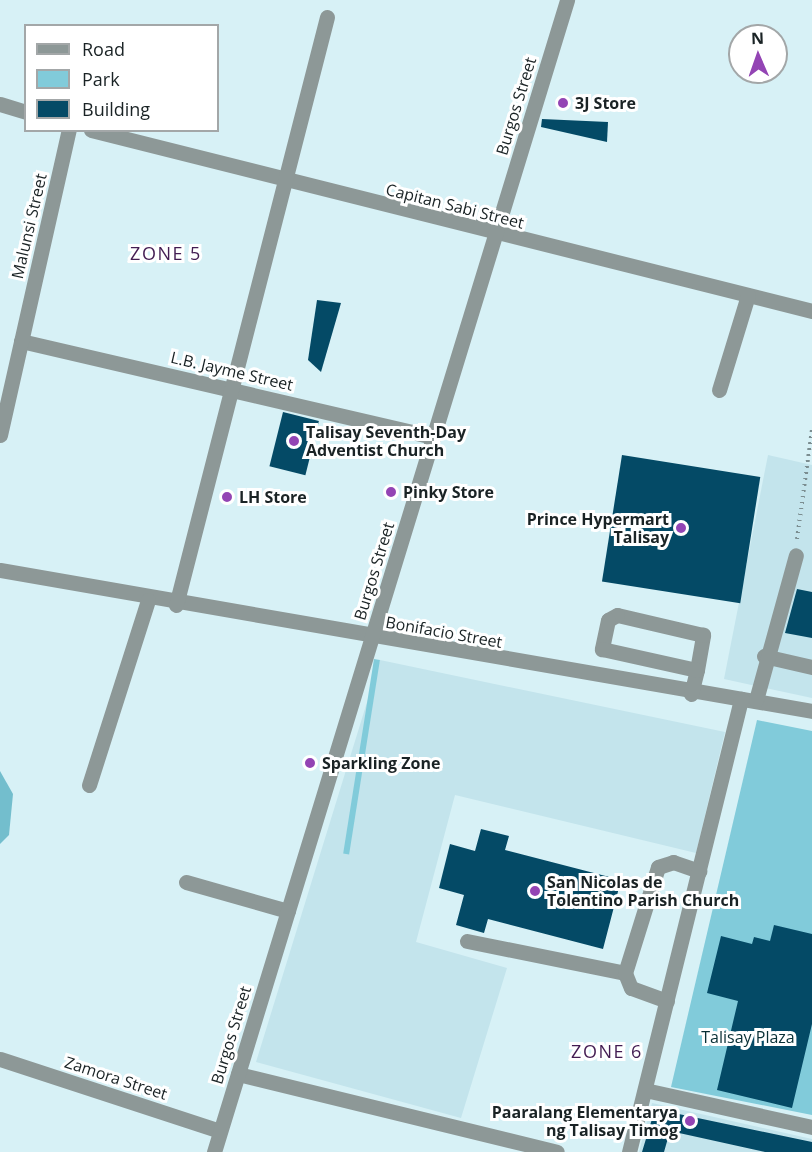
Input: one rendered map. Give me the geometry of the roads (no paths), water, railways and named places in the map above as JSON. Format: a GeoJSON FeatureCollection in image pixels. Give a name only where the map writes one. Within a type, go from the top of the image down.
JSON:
{"type":"FeatureCollection","features":[{"type":"Feature","properties":{"kind":"street","name":"Burgos Street"},"geometry":{"type":"LineString","coordinates":[[214,1152],[567,0]]}},
{"type":"Feature","properties":{"kind":"street"},"geometry":{"type":"LineString","coordinates":[[176,605],[327,17]]}},
{"type":"Feature","properties":{"kind":"street"},"geometry":{"type":"LineString","coordinates":[[0,104],[24,111]]}},
{"type":"Feature","properties":{"kind":"street","name":"Malunsi Street"},"geometry":{"type":"LineString","coordinates":[[0,435],[69,132]]}},
{"type":"Feature","properties":{"kind":"street","name":"Capitan Sabi Street"},"geometry":{"type":"LineString","coordinates":[[98,132],[285,183],[812,310]]}},
{"type":"Feature","properties":{"kind":"street"},"geometry":{"type":"LineString","coordinates":[[719,390],[748,295]]}},
{"type":"Feature","properties":{"kind":"street","name":"L.B. Jayme Street"},"geometry":{"type":"LineString","coordinates":[[21,341],[434,437]]}},
{"type":"Feature","properties":{"kind":"street"},"geometry":{"type":"LineString","coordinates":[[629,1152],[699,871],[749,699],[796,555]]}},
{"type":"Feature","properties":{"kind":"street","name":"Bonifacio Street"},"geometry":{"type":"LineString","coordinates":[[0,570],[176,605],[372,637],[691,694],[749,699],[812,711]]}},
{"type":"Feature","properties":{"kind":"street"},"geometry":{"type":"LineString","coordinates":[[89,785],[148,600]]}},
{"type":"Feature","properties":{"kind":"street"},"geometry":{"type":"LineString","coordinates":[[691,694],[697,670],[703,634],[617,615],[608,620],[602,649],[697,670]]}},
{"type":"Feature","properties":{"kind":"street"},"geometry":{"type":"LineString","coordinates":[[764,656],[812,666]]}},
{"type":"Feature","properties":{"kind":"street"},"geometry":{"type":"LineString","coordinates":[[667,1001],[631,988],[625,973],[658,867],[673,862],[699,871]]}},
{"type":"Feature","properties":{"kind":"street"},"geometry":{"type":"LineString","coordinates":[[186,882],[288,911]]}},
{"type":"Feature","properties":{"kind":"street"},"geometry":{"type":"LineString","coordinates":[[467,941],[625,973]]}},
{"type":"Feature","properties":{"kind":"street","name":"Zamora Street"},"geometry":{"type":"LineString","coordinates":[[0,1059],[220,1131]]}},
{"type":"Feature","properties":{"kind":"street"},"geometry":{"type":"LineString","coordinates":[[238,1074],[557,1152]]}},
{"type":"Feature","properties":{"kind":"street"},"geometry":{"type":"LineString","coordinates":[[645,1090],[812,1127]]}},
{"type":"Feature","properties":{"kind":"place","name":"3J Store"},"geometry":{"type":"Point","coordinates":[563,103]}},
{"type":"Feature","properties":{"kind":"place","name":"Talisay Seventh-Day Adventist Church"},"geometry":{"type":"Point","coordinates":[294,441]}},
{"type":"Feature","properties":{"kind":"place","name":"Pinky Store"},"geometry":{"type":"Point","coordinates":[391,492]}},
{"type":"Feature","properties":{"kind":"place","name":"LH Store"},"geometry":{"type":"Point","coordinates":[227,497]}},
{"type":"Feature","properties":{"kind":"place","name":"Prince Hypermart Talisay"},"geometry":{"type":"Point","coordinates":[681,528]}},
{"type":"Feature","properties":{"kind":"place","name":"Sparkling Zone"},"geometry":{"type":"Point","coordinates":[310,763]}},
{"type":"Feature","properties":{"kind":"place","name":"San Nicolas de Tolentino Parish Church"},"geometry":{"type":"Point","coordinates":[535,891]}},
{"type":"Feature","properties":{"kind":"place","name":"Paaralang Elementarya ng Talisay Timog"},"geometry":{"type":"Point","coordinates":[690,1121]}},
{"type":"Feature","properties":{"kind":"district","name":"ZONE 5"},"geometry":{"type":"Point","coordinates":[166,253]}},
{"type":"Feature","properties":{"kind":"district","name":"ZONE 6"},"geometry":{"type":"Point","coordinates":[607,1051]}},
{"type":"Feature","properties":{"kind":"park label","name":"Talisay Plaza"},"geometry":{"type":"Point","coordinates":[748,1037]}}]}
